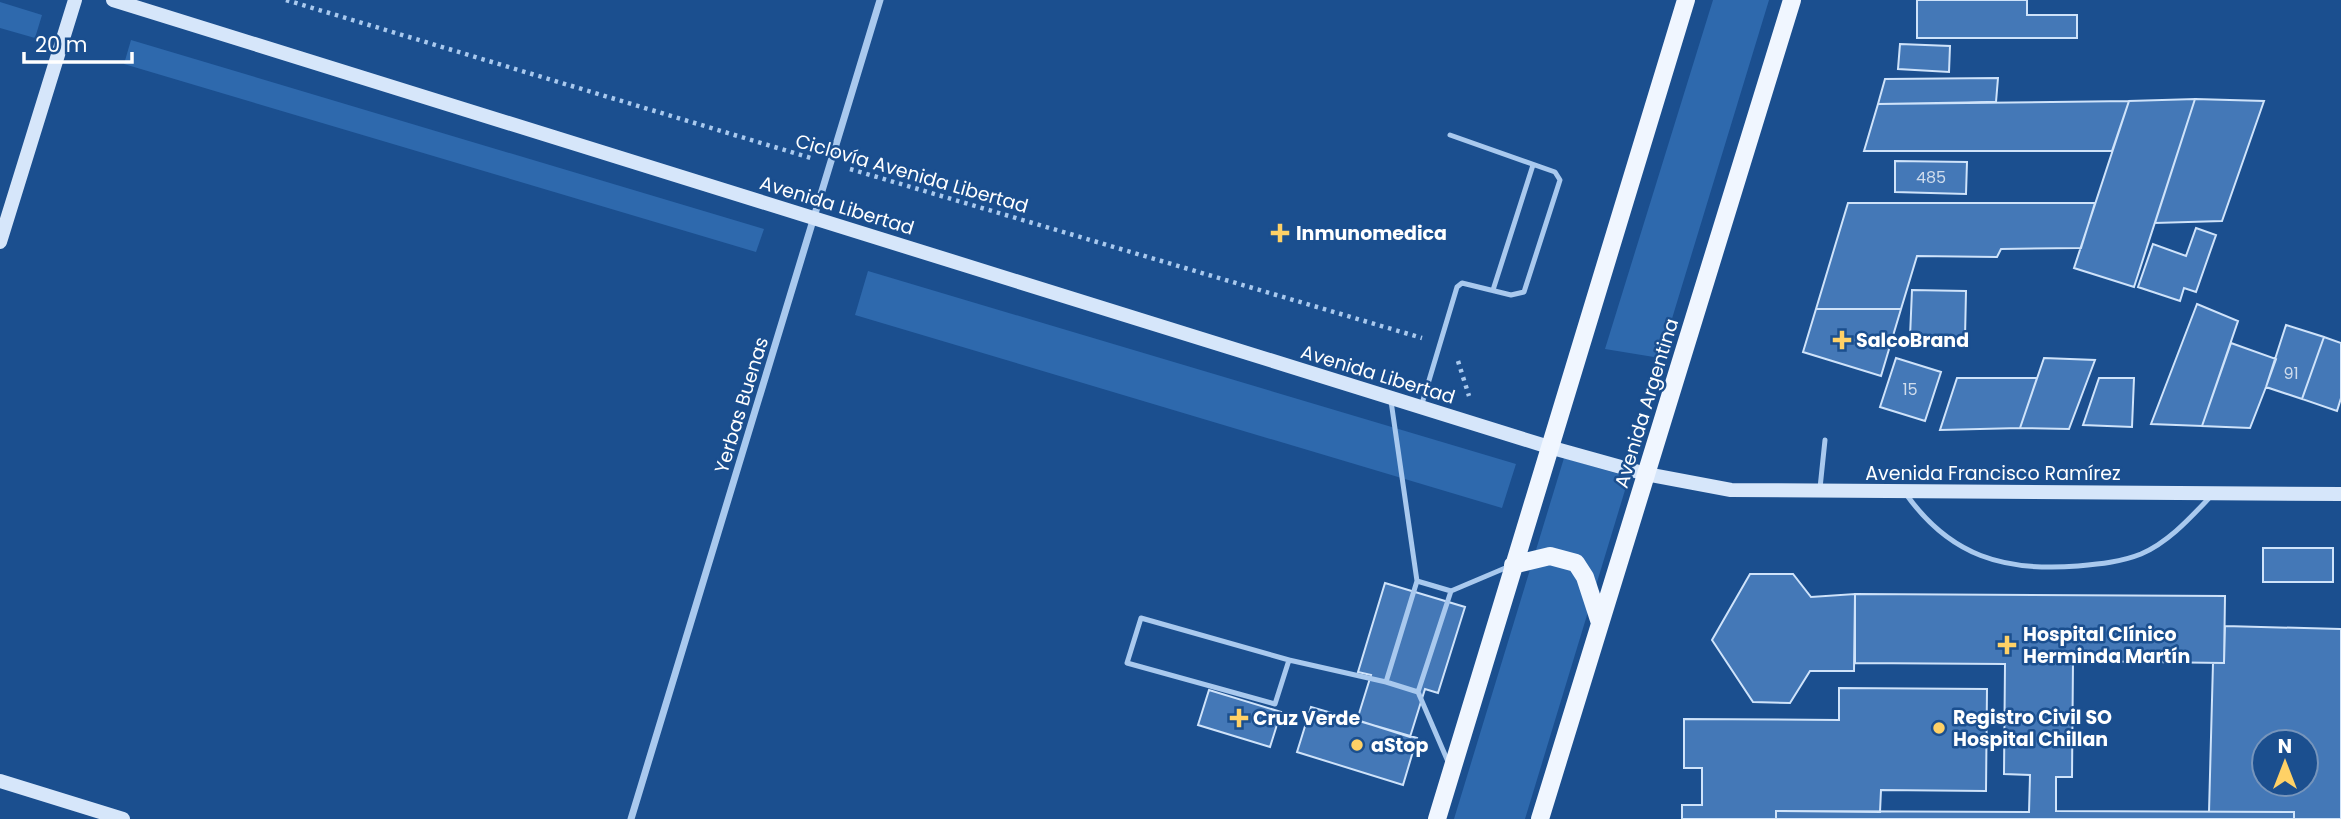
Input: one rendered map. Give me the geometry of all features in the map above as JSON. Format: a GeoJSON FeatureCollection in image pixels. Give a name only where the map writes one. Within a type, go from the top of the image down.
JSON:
{"type":"FeatureCollection","features":[{"type":"Feature","properties":{"kind":"main road"},"geometry":{"type":"LineString","coordinates":[[0,242],[75,0]]}},
{"type":"Feature","properties":{"kind":"main road","name":"Avenida Libertad"},"geometry":{"type":"LineString","coordinates":[[113,0],[1477,425],[1646,474]]}},
{"type":"Feature","properties":{"kind":"main road"},"geometry":{"type":"LineString","coordinates":[[1437,819],[1686,0]]}},
{"type":"Feature","properties":{"kind":"main road","name":"Avenida Argentina"},"geometry":{"type":"LineString","coordinates":[[1540,819],[1793,0]]}},
{"type":"Feature","properties":{"kind":"main road","name":"Avenida Francisco Ramírez"},"geometry":{"type":"LineString","coordinates":[[1646,474],[1731,490],[2341,494]]}},
{"type":"Feature","properties":{"kind":"main road"},"geometry":{"type":"LineString","coordinates":[[1513,565],[1550,556],[1576,563],[1585,577],[1600,623]]}},
{"type":"Feature","properties":{"kind":"main road"},"geometry":{"type":"LineString","coordinates":[[0,781],[123,819]]}},
{"type":"Feature","properties":{"kind":"street","name":"Yerbas Buenas"},"geometry":{"type":"LineString","coordinates":[[631,819],[880,0]]}},
{"type":"Feature","properties":{"kind":"lane"},"geometry":{"type":"LineString","coordinates":[[1421,407],[1457,287],[1462,283],[1511,295],[1524,292],[1560,180],[1555,172],[1450,135]]}},
{"type":"Feature","properties":{"kind":"lane"},"geometry":{"type":"LineString","coordinates":[[1493,290],[1534,165]]}},
{"type":"Feature","properties":{"kind":"lane"},"geometry":{"type":"LineString","coordinates":[[1386,682],[1417,581],[1390,397]]}},
{"type":"Feature","properties":{"kind":"lane"},"geometry":{"type":"LineString","coordinates":[[1819,491],[1825,440]]}},
{"type":"Feature","properties":{"kind":"lane"},"geometry":{"type":"LineString","coordinates":[[1904,491],[1920,514],[1955,544],[1994,562],[2056,568],[2109,563],[2143,553],[2183,526],[2214,493]]}},
{"type":"Feature","properties":{"kind":"lane"},"geometry":{"type":"LineString","coordinates":[[1417,581],[1451,591],[1513,565]]}},
{"type":"Feature","properties":{"kind":"lane"},"geometry":{"type":"LineString","coordinates":[[1451,591],[1418,692],[1452,770]]}},
{"type":"Feature","properties":{"kind":"lane"},"geometry":{"type":"LineString","coordinates":[[1289,660],[1275,704],[1127,663],[1141,618],[1289,660],[1418,692]]}},
{"type":"Feature","properties":{"kind":"path","name":"Ciclovía Avenida Libertad"},"geometry":{"type":"LineString","coordinates":[[286,0],[1440,343]]}},
{"type":"Feature","properties":{"kind":"path"},"geometry":{"type":"LineString","coordinates":[[1440,343],[1454,347],[1477,425]]}},
{"type":"Feature","properties":{"kind":"shaded area"},"geometry":{"type":"Polygon","coordinates":[[[1713,0],[1769,0],[1660,358],[1605,349],[1713,0]]]}},
{"type":"Feature","properties":{"kind":"shaded area"},"geometry":{"type":"Polygon","coordinates":[[[0,2],[42,15],[35,38],[0,28],[0,2]]]}},
{"type":"Feature","properties":{"kind":"shaded area"},"geometry":{"type":"Polygon","coordinates":[[[131,40],[764,229],[756,252],[124,64],[131,40]]]}},
{"type":"Feature","properties":{"kind":"shaded area"},"geometry":{"type":"Polygon","coordinates":[[[868,271],[1516,464],[1502,508],[855,315],[868,271]]]}},
{"type":"Feature","properties":{"kind":"shaded area"},"geometry":{"type":"Polygon","coordinates":[[[1564,458],[1629,477],[1525,819],[1454,819],[1564,458]]]}},
{"type":"Feature","properties":{"kind":"building"},"geometry":{"type":"Polygon","coordinates":[[[1917,0],[2027,0],[2027,15],[2077,15],[2077,38],[1917,38],[1917,0]]]}},
{"type":"Feature","properties":{"kind":"building"},"geometry":{"type":"Polygon","coordinates":[[[1900,44],[1950,46],[1949,72],[1898,69],[1900,44]]]}},
{"type":"Feature","properties":{"kind":"building"},"geometry":{"type":"Polygon","coordinates":[[[1998,78],[1996,102],[1878,104],[1885,79],[1998,78]]]}},
{"type":"Feature","properties":{"kind":"building"},"geometry":{"type":"Polygon","coordinates":[[[2195,99],[2264,101],[2222,221],[2155,223],[2195,99]]]}},
{"type":"Feature","properties":{"kind":"building"},"geometry":{"type":"Polygon","coordinates":[[[2195,99],[2134,287],[2074,268],[2129,101],[2195,99]]]}},
{"type":"Feature","properties":{"kind":"building"},"geometry":{"type":"Polygon","coordinates":[[[2129,101],[2112,151],[1864,151],[1878,104],[2129,101]]]}},
{"type":"Feature","properties":{"kind":"building"},"geometry":{"type":"Polygon","coordinates":[[[1895,161],[1967,162],[1966,194],[1895,192],[1895,161]]]}},
{"type":"Feature","properties":{"kind":"building"},"geometry":{"type":"Polygon","coordinates":[[[1848,203],[2095,203],[2081,248],[2001,249],[1997,257],[1917,256],[1901,309],[1816,309],[1848,203]]]}},
{"type":"Feature","properties":{"kind":"building"},"geometry":{"type":"Polygon","coordinates":[[[2196,228],[2216,235],[2196,292],[2184,288],[2180,301],[2138,287],[2153,244],[2186,256],[2196,228]]]}},
{"type":"Feature","properties":{"kind":"building"},"geometry":{"type":"Polygon","coordinates":[[[1912,290],[1966,291],[1965,338],[1910,337],[1912,290]]]}},
{"type":"Feature","properties":{"kind":"building"},"geometry":{"type":"Polygon","coordinates":[[[2197,304],[2238,321],[2202,426],[2151,424],[2197,304]]]}},
{"type":"Feature","properties":{"kind":"building"},"geometry":{"type":"Polygon","coordinates":[[[1816,309],[1901,309],[1881,376],[1803,352],[1816,309]]]}},
{"type":"Feature","properties":{"kind":"building"},"geometry":{"type":"Polygon","coordinates":[[[2286,325],[2324,337],[2302,399],[2266,387],[2286,325]]]}},
{"type":"Feature","properties":{"kind":"building"},"geometry":{"type":"Polygon","coordinates":[[[2324,337],[2341,343],[2341,398],[2337,411],[2302,399],[2324,337]]]}},
{"type":"Feature","properties":{"kind":"building"},"geometry":{"type":"Polygon","coordinates":[[[2231,343],[2276,359],[2250,428],[2202,426],[2231,343]]]}},
{"type":"Feature","properties":{"kind":"building"},"geometry":{"type":"Polygon","coordinates":[[[1896,358],[1941,372],[1925,421],[1880,407],[1896,358]]]}},
{"type":"Feature","properties":{"kind":"building"},"geometry":{"type":"Polygon","coordinates":[[[2044,358],[2095,360],[2069,429],[2020,428],[2044,358]]]}},
{"type":"Feature","properties":{"kind":"building"},"geometry":{"type":"Polygon","coordinates":[[[1957,378],[2037,378],[2020,428],[1940,430],[1957,378]]]}},
{"type":"Feature","properties":{"kind":"building"},"geometry":{"type":"Polygon","coordinates":[[[2099,378],[2134,378],[2132,427],[2083,425],[2099,378]]]}},
{"type":"Feature","properties":{"kind":"building"},"geometry":{"type":"Polygon","coordinates":[[[2263,548],[2333,548],[2333,582],[2263,582],[2263,548]]]}},
{"type":"Feature","properties":{"kind":"building"},"geometry":{"type":"Polygon","coordinates":[[[1750,574],[1793,574],[1811,597],[1855,594],[1854,671],[1810,671],[1790,703],[1753,702],[1712,640],[1750,574]]]}},
{"type":"Feature","properties":{"kind":"building"},"geometry":{"type":"Polygon","coordinates":[[[1385,583],[1465,607],[1438,693],[1425,689],[1410,737],[1357,720],[1371,675],[1358,672],[1385,583]]]}},
{"type":"Feature","properties":{"kind":"building"},"geometry":{"type":"Polygon","coordinates":[[[1855,594],[2225,596],[2224,663],[2073,661],[2072,777],[2056,777],[2056,811],[2294,812],[2294,819],[1776,819],[1776,811],[2029,812],[2030,775],[2004,774],[2005,664],[1855,663],[1855,594]]]}},
{"type":"Feature","properties":{"kind":"building"},"geometry":{"type":"Polygon","coordinates":[[[2225,626],[2341,629],[2341,819],[2294,819],[2294,812],[2209,812],[2213,663],[2224,663],[2225,626]]]}},
{"type":"Feature","properties":{"kind":"building"},"geometry":{"type":"Polygon","coordinates":[[[1839,688],[1987,689],[1986,791],[1881,790],[1880,812],[1776,811],[1776,819],[1682,819],[1682,805],[1702,805],[1702,768],[1684,768],[1684,719],[1839,720],[1839,688]]]}},
{"type":"Feature","properties":{"kind":"building","name":"Cruz Verde"},"geometry":{"type":"Polygon","coordinates":[[[1209,690],[1281,712],[1270,747],[1198,725],[1209,690]]]}},
{"type":"Feature","properties":{"kind":"building","name":"aStop"},"geometry":{"type":"Polygon","coordinates":[[[1311,707],[1417,738],[1403,785],[1297,752],[1311,707]]]}},
{"type":"Feature","properties":{"kind":"place","name":"Inmunomedica"},"geometry":{"type":"Point","coordinates":[1280,233]}},
{"type":"Feature","properties":{"kind":"place","name":"SalcoBrand"},"geometry":{"type":"Point","coordinates":[1842,340]}},
{"type":"Feature","properties":{"kind":"place","name":"Hospital Clínico Herminda Martín"},"geometry":{"type":"Point","coordinates":[2007,645]}},
{"type":"Feature","properties":{"kind":"place","name":"Cruz Verde"},"geometry":{"type":"Point","coordinates":[1239,718]}},
{"type":"Feature","properties":{"kind":"place","name":"Registro Civil SO Hospital Chillan"},"geometry":{"type":"Point","coordinates":[1939,728]}},
{"type":"Feature","properties":{"kind":"place","name":"aStop"},"geometry":{"type":"Point","coordinates":[1357,745]}}]}
